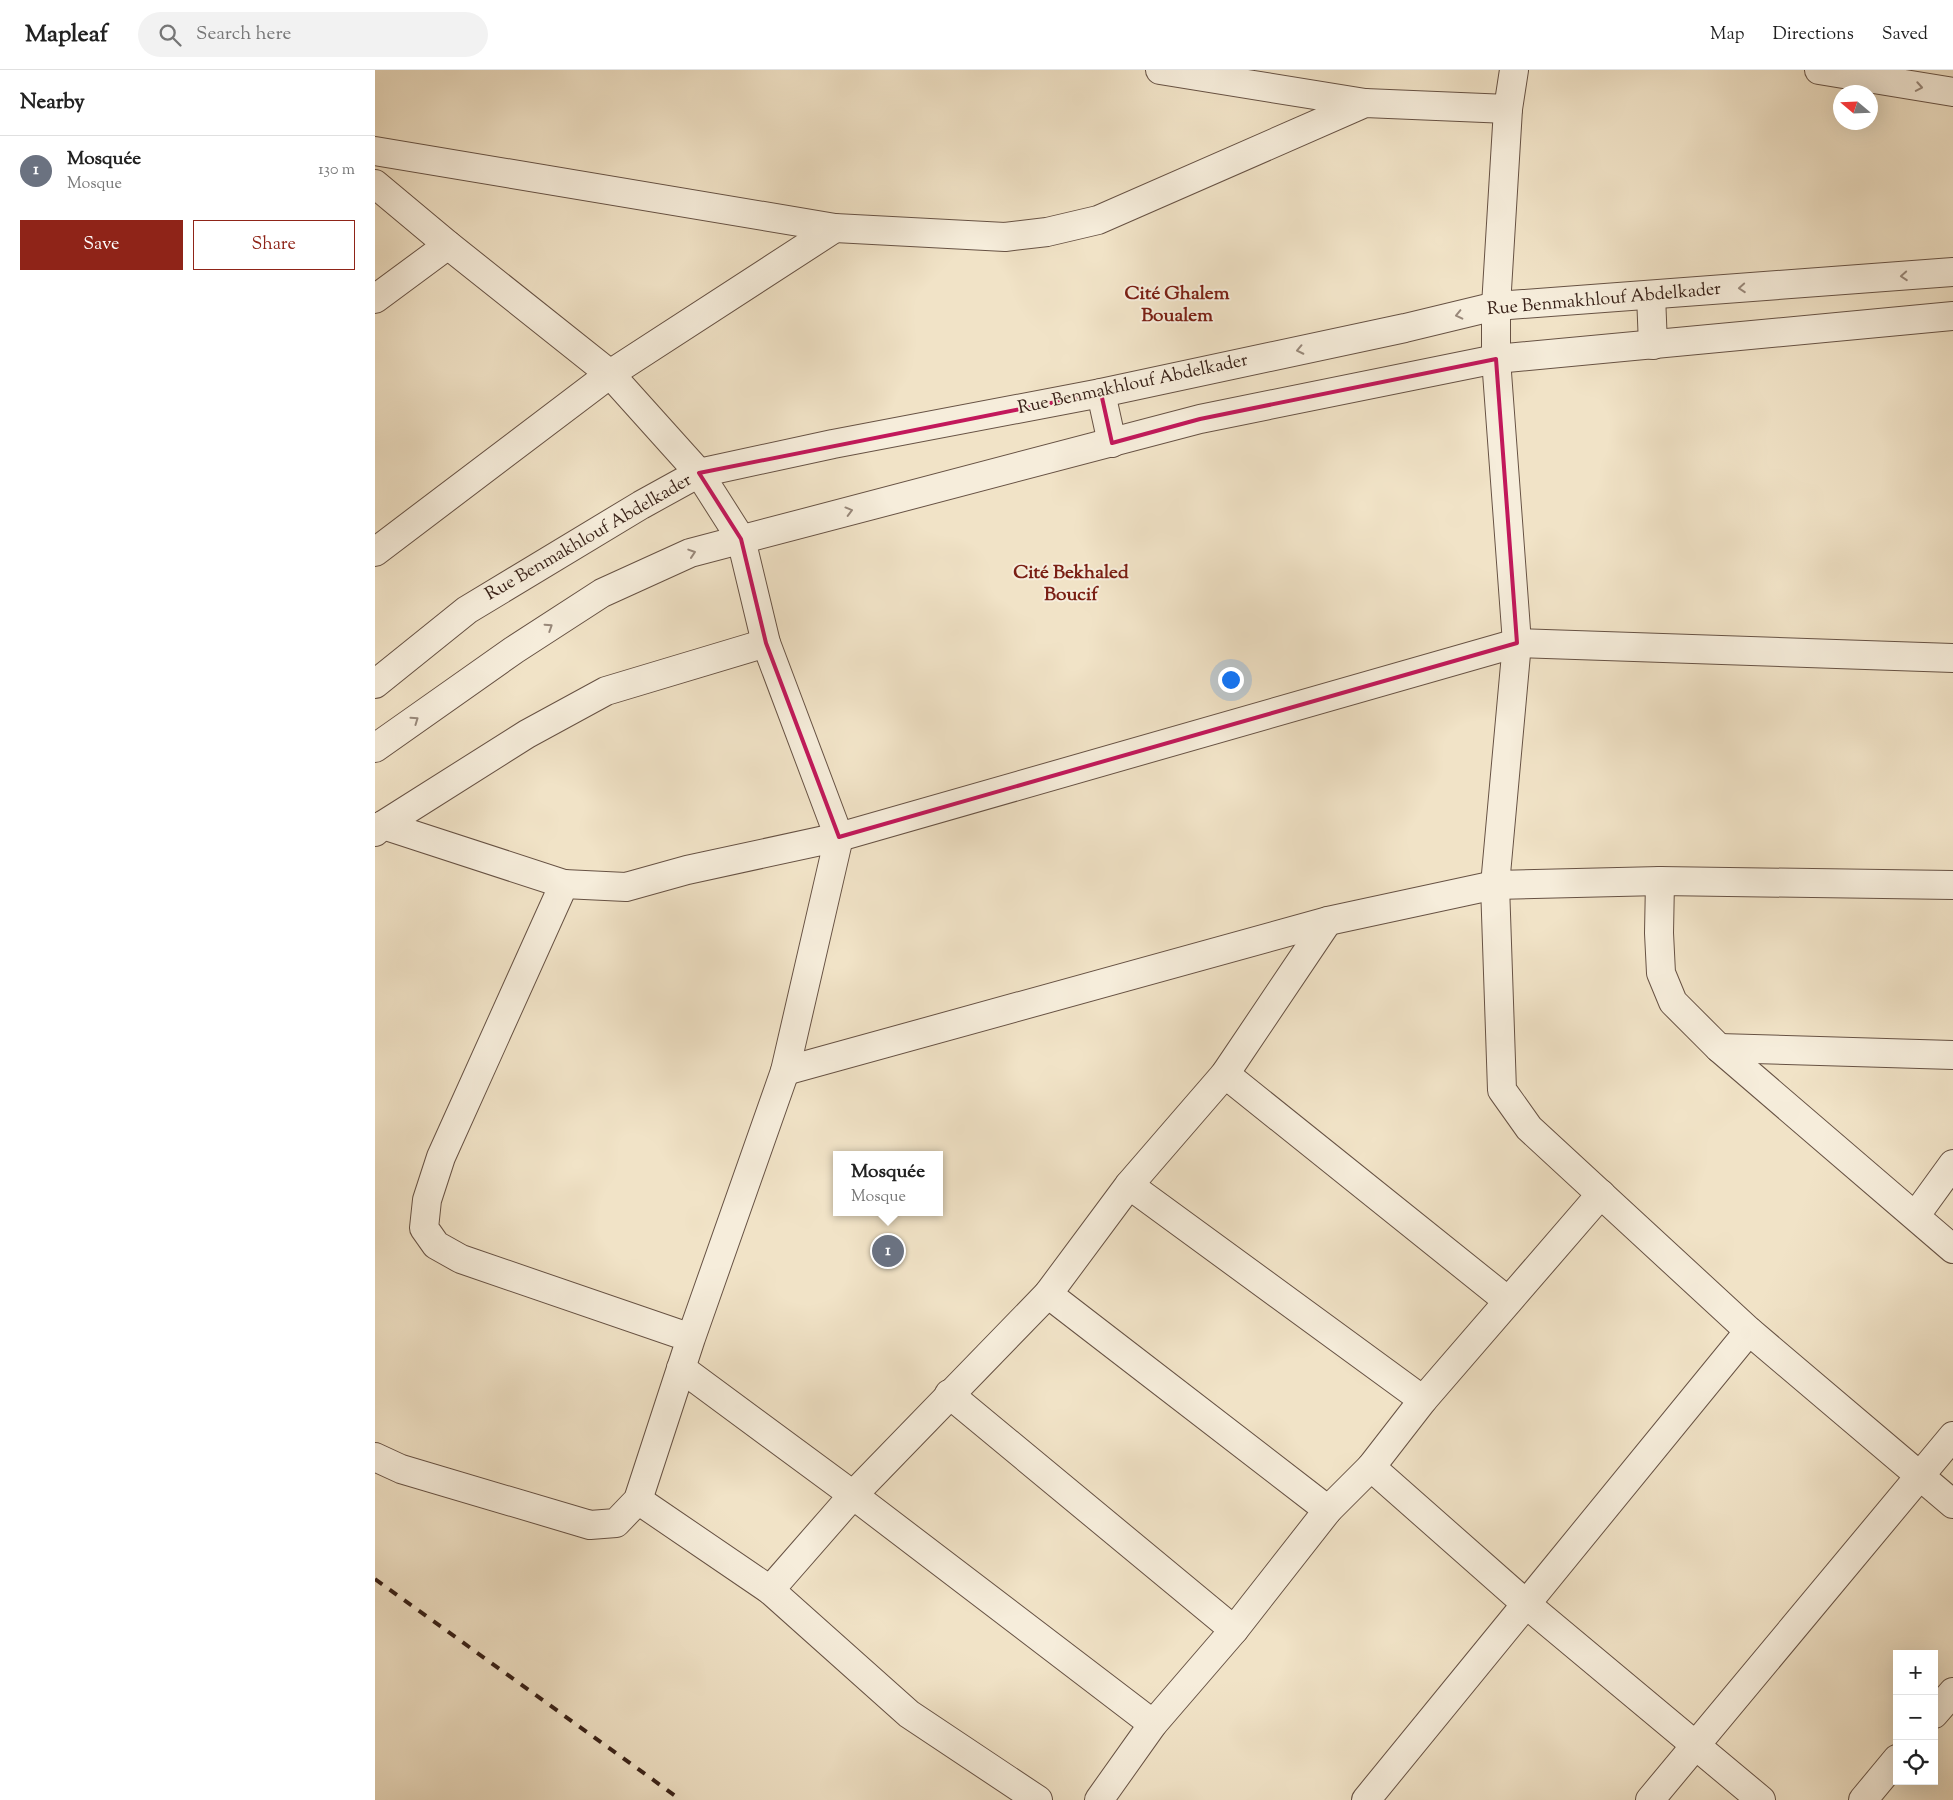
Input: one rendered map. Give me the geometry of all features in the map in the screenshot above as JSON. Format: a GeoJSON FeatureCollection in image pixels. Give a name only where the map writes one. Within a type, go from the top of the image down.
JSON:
{"type":"FeatureCollection","features":[{"type":"Feature","properties":{"kind":"street"},"geometry":{"type":"LineString","coordinates":[[1160,70],[1365,103],[1508,109]]}},
{"type":"Feature","properties":{"kind":"street"},"geometry":{"type":"LineString","coordinates":[[1514,70],[1508,109],[1496,306],[1496,359],[1517,643],[1495,885],[1502,1090],[1529,1128],[1749,1330],[1953,1504]]}},
{"type":"Feature","properties":{"kind":"street"},"geometry":{"type":"LineString","coordinates":[[1819,70],[1953,92]]}},
{"type":"Feature","properties":{"kind":"street"},"geometry":{"type":"LineString","coordinates":[[375,151],[835,228],[1005,237],[1056,230],[1098,220],[1365,103]]}},
{"type":"Feature","properties":{"kind":"street"},"geometry":{"type":"LineString","coordinates":[[375,184],[448,245],[610,374],[699,473],[741,539],[766,643],[839,837],[785,1071],[691,1338],[638,1500],[615,1523],[590,1525],[401,1469],[375,1457]]}},
{"type":"Feature","properties":{"kind":"street"},"geometry":{"type":"LineString","coordinates":[[375,552],[610,374],[835,228]]}},
{"type":"Feature","properties":{"kind":"street"},"geometry":{"type":"LineString","coordinates":[[375,299],[448,245]]}},
{"type":"Feature","properties":{"kind":"street","name":"Rue Benmakhlouf Abdelkader"},"geometry":{"type":"LineString","coordinates":[[375,684],[467,610],[641,505],[699,473],[833,444],[1101,393],[1395,330],[1496,306],[1953,272]]}},
{"type":"Feature","properties":{"kind":"street"},"geometry":{"type":"LineString","coordinates":[[1651,295],[1653,345]]}},
{"type":"Feature","properties":{"kind":"street"},"geometry":{"type":"LineString","coordinates":[[375,748],[514,650],[601,593],[690,553],[741,539],[1200,419],[1496,359],[1953,316]]}},
{"type":"Feature","properties":{"kind":"street"},"geometry":{"type":"LineString","coordinates":[[1101,393],[1112,443]]}},
{"type":"Feature","properties":{"kind":"street"},"geometry":{"type":"LineString","coordinates":[[379,828],[527,734],[606,691],[766,643]]}},
{"type":"Feature","properties":{"kind":"street"},"geometry":{"type":"LineString","coordinates":[[379,828],[564,884],[626,887],[687,870],[839,837],[1517,643],[1953,658]]}},
{"type":"Feature","properties":{"kind":"street"},"geometry":{"type":"LineString","coordinates":[[785,1071],[1328,922],[1495,885],[1661,881],[1953,885]]}},
{"type":"Feature","properties":{"kind":"street"},"geometry":{"type":"LineString","coordinates":[[1661,881],[1659,933],[1661,973],[1673,1002],[1719,1048],[1916,1215],[1953,1249]]}},
{"type":"Feature","properties":{"kind":"street"},"geometry":{"type":"LineString","coordinates":[[564,884],[441,1157],[427,1200],[424,1228],[435,1245],[461,1259],[691,1338]]}},
{"type":"Feature","properties":{"kind":"street"},"geometry":{"type":"LineString","coordinates":[[770,1590],[853,1495],[1048,1294],[1129,1184],[1225,1074],[1328,922]]}},
{"type":"Feature","properties":{"kind":"street"},"geometry":{"type":"LineString","coordinates":[[1719,1048],[1953,1055]]}},
{"type":"Feature","properties":{"kind":"street"},"geometry":{"type":"LineString","coordinates":[[1225,1074],[1508,1301]]}},
{"type":"Feature","properties":{"kind":"street"},"geometry":{"type":"LineString","coordinates":[[1916,1215],[1953,1164]]}},
{"type":"Feature","properties":{"kind":"street"},"geometry":{"type":"LineString","coordinates":[[1129,1184],[1423,1400]]}},
{"type":"Feature","properties":{"kind":"street"},"geometry":{"type":"LineString","coordinates":[[1099,1800],[1153,1724],[1234,1630],[1328,1510],[1371,1467],[1423,1400],[1601,1194]]}},
{"type":"Feature","properties":{"kind":"street"},"geometry":{"type":"LineString","coordinates":[[1048,1294],[1328,1510]]}},
{"type":"Feature","properties":{"kind":"street"},"geometry":{"type":"LineString","coordinates":[[1366,1800],[1749,1330]]}},
{"type":"Feature","properties":{"kind":"street"},"geometry":{"type":"LineString","coordinates":[[681,1368],[853,1495],[1153,1724]]}},
{"type":"Feature","properties":{"kind":"street"},"geometry":{"type":"LineString","coordinates":[[949,1394],[1234,1630]]}},
{"type":"Feature","properties":{"kind":"street"},"geometry":{"type":"LineString","coordinates":[[1650,1800],[1953,1436]]}},
{"type":"Feature","properties":{"kind":"street"},"geometry":{"type":"LineString","coordinates":[[1371,1467],[1525,1603],[1761,1800]]}},
{"type":"Feature","properties":{"kind":"street"},"geometry":{"type":"LineString","coordinates":[[638,1500],[770,1590],[909,1714],[1038,1800]]}},
{"type":"Feature","properties":{"kind":"street"},"geometry":{"type":"LineString","coordinates":[[1938,1709],[1953,1692]]}},
{"type":"Feature","properties":{"kind":"street"},"geometry":{"type":"LineString","coordinates":[[1863,1800],[1893,1764]]}},
{"type":"Feature","properties":{"kind":"highlighted area"},"geometry":{"type":"Polygon","coordinates":[[[1496,359],[1517,643],[839,837],[766,643],[741,539],[699,473],[1101,393],[1112,443],[1200,419],[1496,359]]]}},
{"type":"Feature","properties":{"kind":"railway"},"geometry":{"type":"LineString","coordinates":[[375,1579],[681,1800]]}},
{"type":"Feature","properties":{"kind":"place","name":"Mosquée"},"geometry":{"type":"Point","coordinates":[888,1251]}},
{"type":"Feature","properties":{"kind":"district","name":"Cité Ghalem Boualem"},"geometry":{"type":"Point","coordinates":[1177,305]}},
{"type":"Feature","properties":{"kind":"district","name":"Cité Bekhaled Boucif"},"geometry":{"type":"Point","coordinates":[1071,584]}}]}
